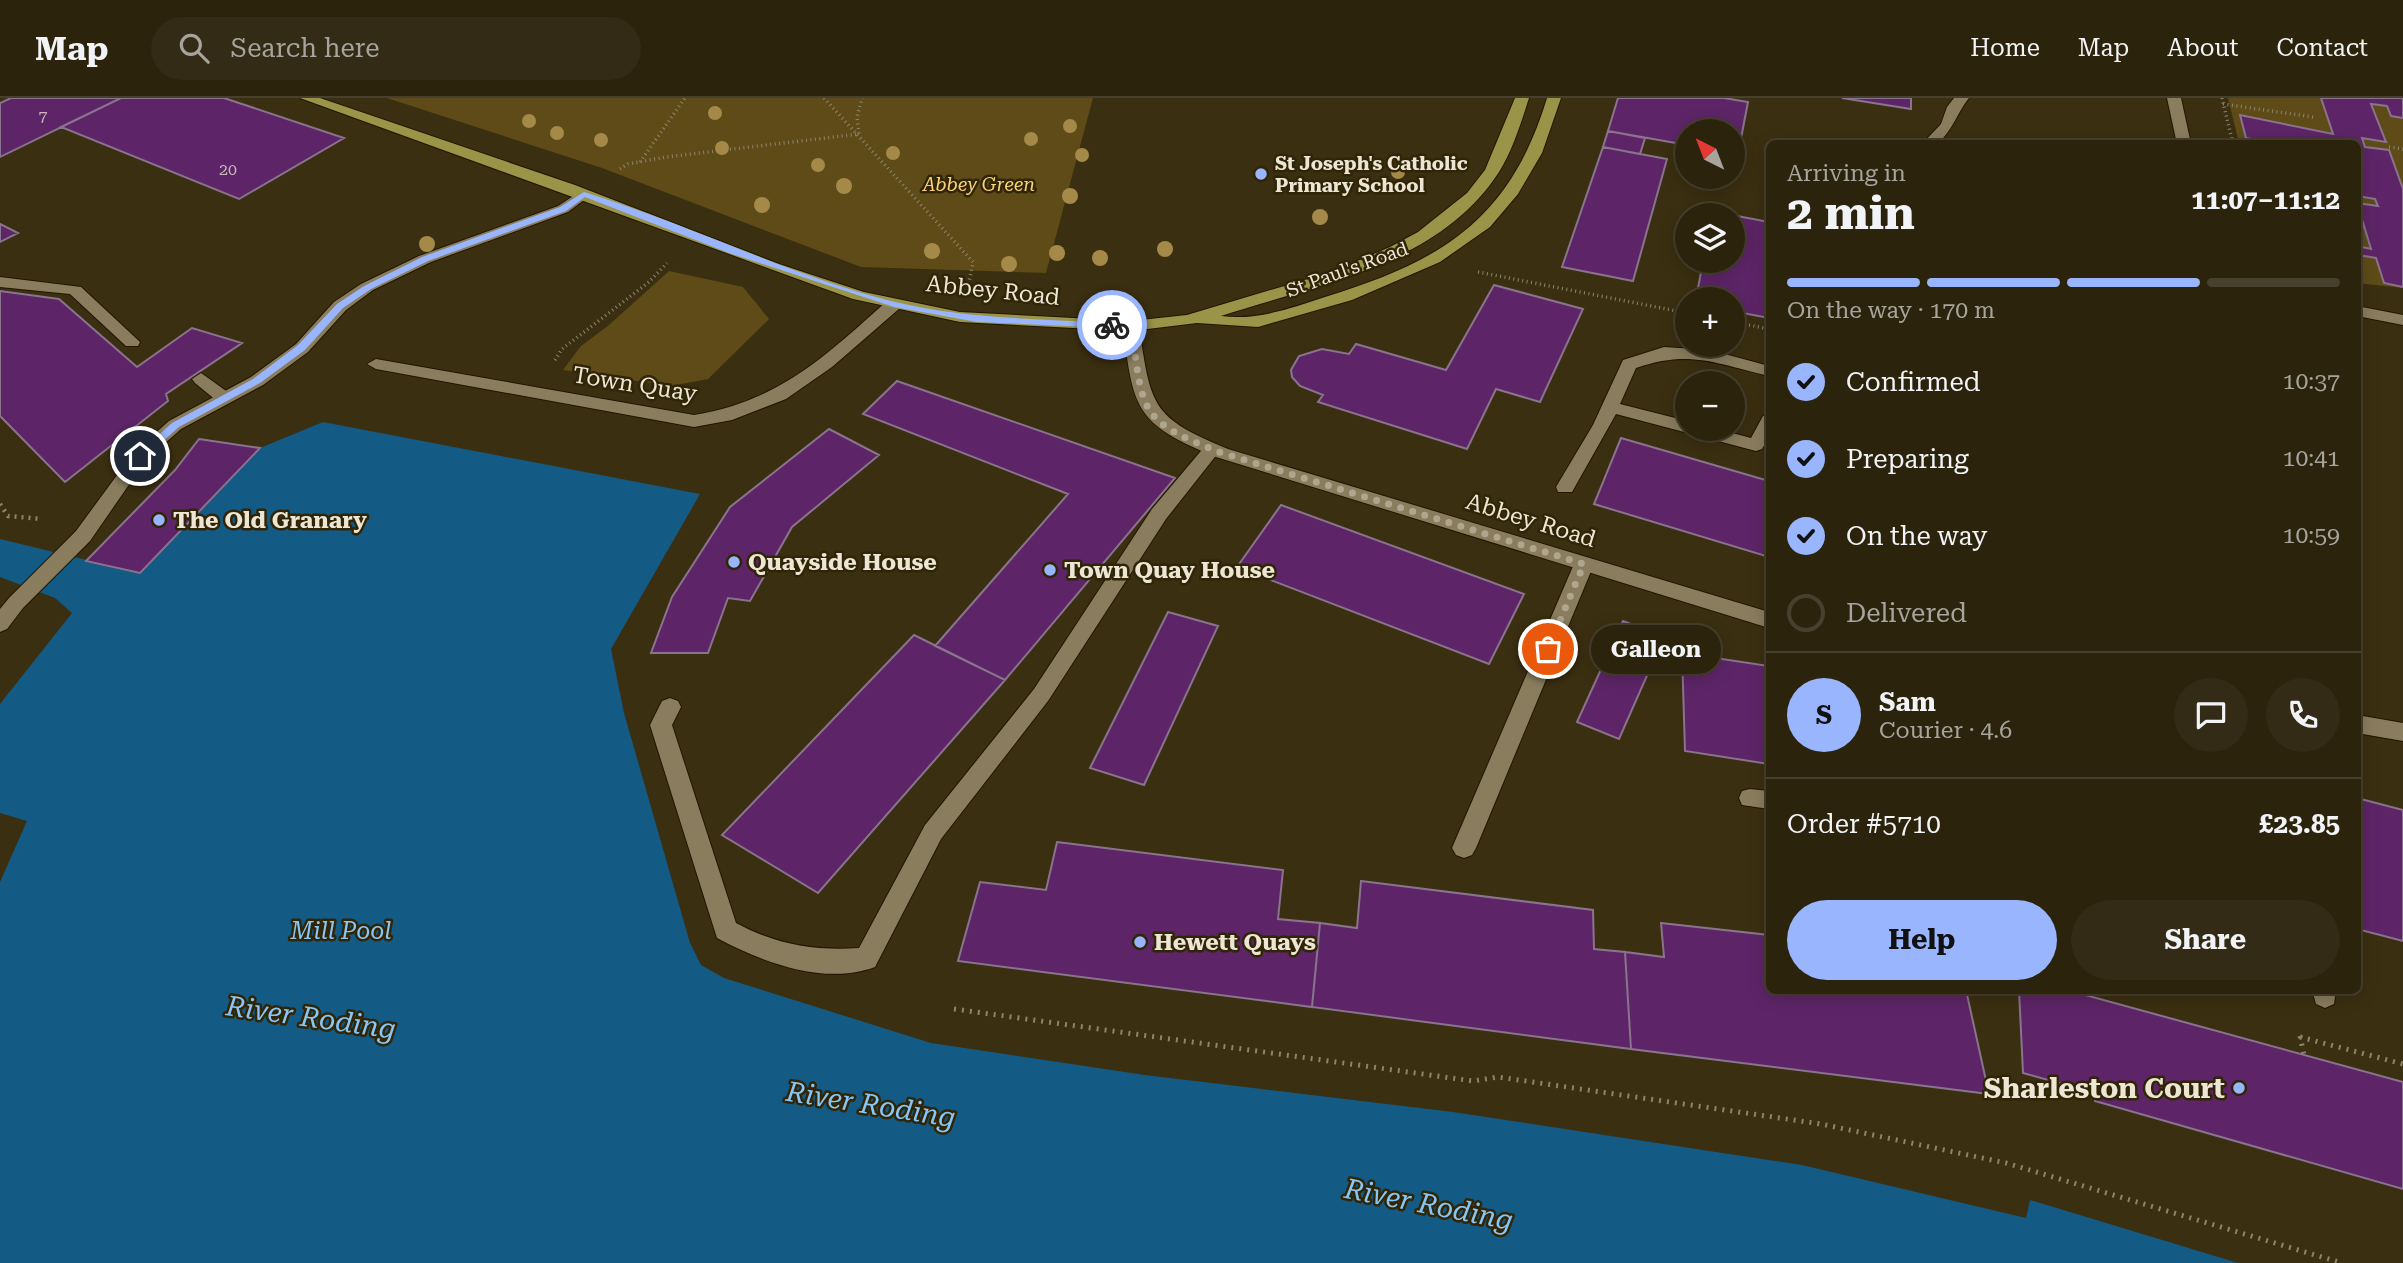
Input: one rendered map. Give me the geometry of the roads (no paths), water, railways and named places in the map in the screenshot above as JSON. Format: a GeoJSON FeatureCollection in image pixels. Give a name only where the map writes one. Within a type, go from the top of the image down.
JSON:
{"type":"FeatureCollection","features":[{"type":"Feature","properties":{"kind":"main road","name":"Abbey Road"},"geometry":{"type":"LineString","coordinates":[[307,98],[584,194],[732,251],[894,304],[977,319],[1131,326]]}},
{"type":"Feature","properties":{"kind":"main road","name":"St Paul's Road"},"geometry":{"type":"LineString","coordinates":[[1131,326],[1194,318],[1236,303],[1306,286],[1364,266],[1402,248],[1473,194],[1491,172],[1508,138],[1522,98]]}},
{"type":"Feature","properties":{"kind":"main road","name":"St Paul's Road"},"geometry":{"type":"LineString","coordinates":[[1194,318],[1250,324],[1324,304],[1371,287],[1436,256],[1470,234],[1503,205],[1541,144],[1554,98]]}},
{"type":"Feature","properties":{"kind":"street"},"geometry":{"type":"LineString","coordinates":[[1933,140],[1948,125],[1954,107],[1962,98]]}},
{"type":"Feature","properties":{"kind":"street"},"geometry":{"type":"LineString","coordinates":[[2174,98],[2183,140]]}},
{"type":"Feature","properties":{"kind":"street"},"geometry":{"type":"LineString","coordinates":[[0,624],[16,603],[83,536],[140,456],[175,425],[257,381],[302,348],[340,306],[368,288],[425,259],[563,209],[584,194]]}},
{"type":"Feature","properties":{"kind":"street"},"geometry":{"type":"LineString","coordinates":[[0,282],[75,290],[132,342]]}},
{"type":"Feature","properties":{"kind":"street","name":"Town Quay"},"geometry":{"type":"LineString","coordinates":[[376,364],[694,421],[727,418],[757,408],[804,382],[894,304]]}},
{"type":"Feature","properties":{"kind":"street"},"geometry":{"type":"LineString","coordinates":[[2361,312],[2403,320]]}},
{"type":"Feature","properties":{"kind":"street","name":"Abbey Road"},"geometry":{"type":"LineString","coordinates":[[1131,326],[1140,389],[1148,413],[1176,435],[1212,449],[1766,619]]}},
{"type":"Feature","properties":{"kind":"street"},"geometry":{"type":"LineString","coordinates":[[1565,487],[1610,407],[1629,364],[1664,352],[1710,355],[1766,370]]}},
{"type":"Feature","properties":{"kind":"street"},"geometry":{"type":"LineString","coordinates":[[201,379],[223,397]]}},
{"type":"Feature","properties":{"kind":"street"},"geometry":{"type":"LineString","coordinates":[[1610,407],[1675,424]]}},
{"type":"Feature","properties":{"kind":"street"},"geometry":{"type":"LineString","coordinates":[[1741,441],[1756,445],[1766,426]]}},
{"type":"Feature","properties":{"kind":"street"},"geometry":{"type":"LineString","coordinates":[[670,707],[661,724],[726,930],[755,947],[823,963],[866,959],[933,832],[1041,695],[1158,514],[1212,449]]}},
{"type":"Feature","properties":{"kind":"street"},"geometry":{"type":"LineString","coordinates":[[1464,848],[1584,564]]}},
{"type":"Feature","properties":{"kind":"street"},"geometry":{"type":"LineString","coordinates":[[2361,725],[2403,732]]}},
{"type":"Feature","properties":{"kind":"water","name":"Mill Pool"},"geometry":{"type":"Polygon","coordinates":[[[323,422],[700,494],[611,649],[624,713],[690,943],[701,965],[724,978],[931,1043],[1145,1075],[1453,1112],[1802,1165],[2026,1218],[2030,1200],[2238,1263],[0,1263],[0,882],[27,821],[0,813],[0,704],[72,613],[55,598],[0,577],[0,539],[140,573],[260,448],[323,422]]]}},
{"type":"Feature","properties":{"kind":"place","name":"St Joseph's Catholic Primary School"},"geometry":{"type":"Point","coordinates":[1261,174]}},
{"type":"Feature","properties":{"kind":"place","name":"The Old Granary"},"geometry":{"type":"Point","coordinates":[159,520]}},
{"type":"Feature","properties":{"kind":"place","name":"Quayside House"},"geometry":{"type":"Point","coordinates":[734,562]}},
{"type":"Feature","properties":{"kind":"place","name":"Town Quay House"},"geometry":{"type":"Point","coordinates":[1050,570]}},
{"type":"Feature","properties":{"kind":"place","name":"Galleon"},"geometry":{"type":"Point","coordinates":[1548,649]}},
{"type":"Feature","properties":{"kind":"place","name":"Hewett Quays"},"geometry":{"type":"Point","coordinates":[1140,942]}},
{"type":"Feature","properties":{"kind":"place","name":"Sharleston Court"},"geometry":{"type":"Point","coordinates":[2239,1088]}},
{"type":"Feature","properties":{"kind":"park label","name":"Abbey Green"},"geometry":{"type":"Point","coordinates":[979,184]}},
{"type":"Feature","properties":{"kind":"water label","name":"River Roding"},"geometry":{"type":"Point","coordinates":[311,1017]}},
{"type":"Feature","properties":{"kind":"water label","name":"River Roding"},"geometry":{"type":"Point","coordinates":[871,1104]}},
{"type":"Feature","properties":{"kind":"water label","name":"River Roding"},"geometry":{"type":"Point","coordinates":[1429,1204]}}]}
